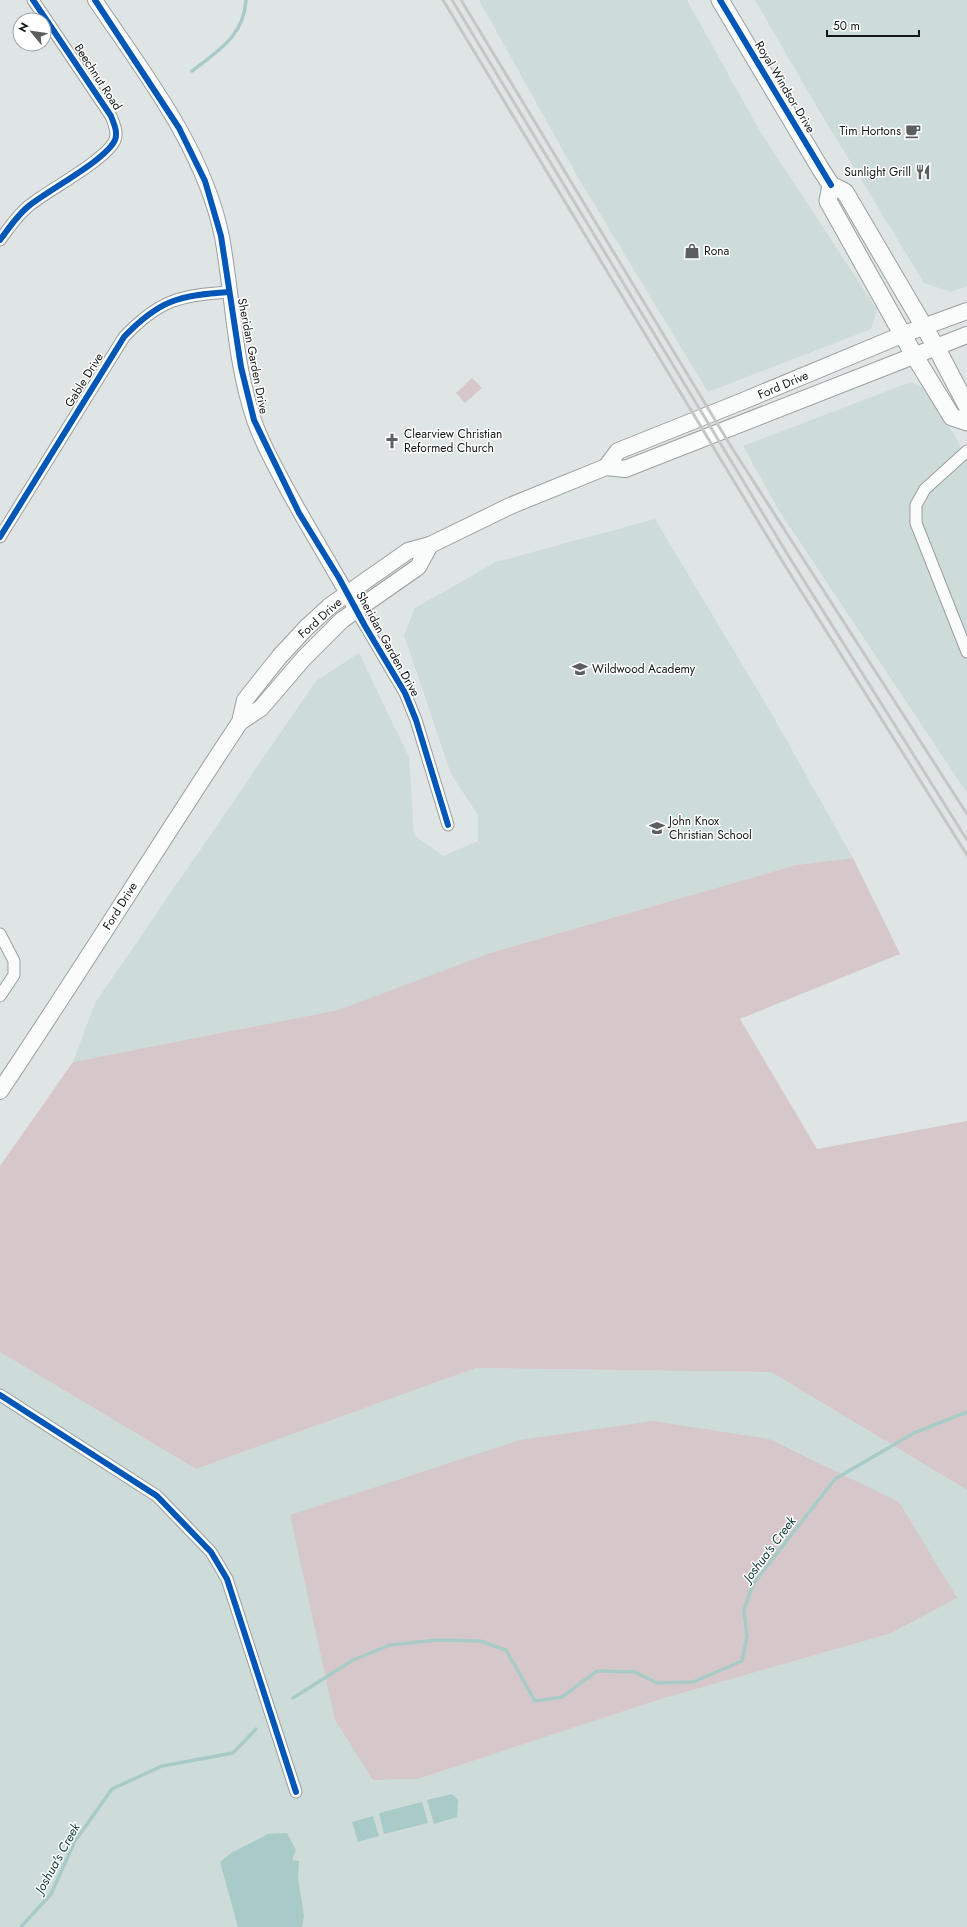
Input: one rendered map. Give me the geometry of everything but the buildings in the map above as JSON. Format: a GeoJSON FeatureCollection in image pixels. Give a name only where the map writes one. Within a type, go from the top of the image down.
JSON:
{"type":"FeatureCollection","features":[{"type":"Feature","properties":{"kind":"main road","name":"Royal Windsor Drive"},"geometry":{"type":"LineString","coordinates":[[720,0],[831,185],[845,192],[936,347],[967,406]]}},
{"type":"Feature","properties":{"kind":"main road"},"geometry":{"type":"LineString","coordinates":[[831,185],[828,201],[904,334],[914,355],[952,417],[967,422]]}},
{"type":"Feature","properties":{"kind":"main road","name":"Ford Drive"},"geometry":{"type":"LineString","coordinates":[[606,467],[618,451],[904,334],[967,311]]}},
{"type":"Feature","properties":{"kind":"main road","name":"Ford Drive"},"geometry":{"type":"LineString","coordinates":[[0,1091],[240,722],[245,700],[280,656],[307,627],[347,594],[408,551],[430,546],[510,506],[606,467],[625,469],[967,335]]}},
{"type":"Feature","properties":{"kind":"main road","name":"Ford Drive"},"geometry":{"type":"LineString","coordinates":[[240,722],[261,708],[304,658],[330,631],[356,610],[418,567],[430,546]]}},
{"type":"Feature","properties":{"kind":"street","name":"Beechnut Road"},"geometry":{"type":"LineString","coordinates":[[0,240],[29,206],[107,153],[116,139],[116,129],[111,116],[33,0]]}},
{"type":"Feature","properties":{"kind":"street","name":"Sheridan Garden Drive"},"geometry":{"type":"LineString","coordinates":[[95,0],[179,128],[205,181],[221,236],[241,367],[254,420],[299,513],[405,693],[416,720],[448,825]]}},
{"type":"Feature","properties":{"kind":"street","name":"Gable Drive"},"geometry":{"type":"LineString","coordinates":[[0,537],[4,523],[124,336],[139,320],[157,307],[178,298],[229,292]]}},
{"type":"Feature","properties":{"kind":"street"},"geometry":{"type":"LineString","coordinates":[[967,451],[925,488],[916,505],[916,523],[967,652]]}},
{"type":"Feature","properties":{"kind":"street"},"geometry":{"type":"LineString","coordinates":[[0,934],[14,961],[14,975],[0,996]]}},
{"type":"Feature","properties":{"kind":"street"},"geometry":{"type":"LineString","coordinates":[[0,1395],[157,1496],[211,1552],[227,1579],[296,1792]]}},
{"type":"Feature","properties":{"kind":"shaded area"},"geometry":{"type":"Polygon","coordinates":[[[479,0],[687,0],[758,128],[877,310],[871,329],[708,392],[576,174],[479,0]]]}},
{"type":"Feature","properties":{"kind":"shaded area"},"geometry":{"type":"Polygon","coordinates":[[[755,0],[967,0],[967,286],[951,292],[924,283],[814,102],[755,0]]]}},
{"type":"Feature","properties":{"kind":"shaded area"},"geometry":{"type":"Polygon","coordinates":[[[472,378],[482,388],[465,403],[456,393],[472,378]]]}},
{"type":"Feature","properties":{"kind":"shaded area"},"geometry":{"type":"Polygon","coordinates":[[[911,382],[923,388],[954,434],[967,461],[967,793],[778,509],[743,446],[911,382]]]}},
{"type":"Feature","properties":{"kind":"shaded area"},"geometry":{"type":"Polygon","coordinates":[[[655,519],[766,704],[853,858],[796,865],[490,953],[338,1010],[73,1062],[95,1003],[316,681],[359,653],[409,757],[414,835],[443,856],[478,841],[478,815],[451,774],[404,635],[415,608],[496,562],[655,519]]]}},
{"type":"Feature","properties":{"kind":"shaded area"},"geometry":{"type":"Polygon","coordinates":[[[853,858],[900,954],[740,1019],[817,1149],[967,1121],[967,1490],[771,1372],[476,1368],[196,1469],[0,1352],[0,1166],[73,1062],[338,1010],[490,953],[796,865],[853,858]]]}},
{"type":"Feature","properties":{"kind":"shaded area"},"geometry":{"type":"Polygon","coordinates":[[[0,1352],[196,1469],[476,1368],[771,1372],[967,1490],[967,1927],[0,1927],[0,1352]],[[653,1421],[418,1779],[661,1699],[889,1634],[653,1421]]]}},
{"type":"Feature","properties":{"kind":"shaded area"},"geometry":{"type":"Polygon","coordinates":[[[653,1421],[769,1439],[899,1502],[957,1598],[889,1634],[661,1699],[418,1779],[373,1780],[335,1720],[290,1515],[520,1440],[653,1421]]]}},
{"type":"Feature","properties":{"kind":"water"},"geometry":{"type":"Polygon","coordinates":[[[452,1794],[458,1800],[457,1817],[434,1824],[427,1800],[452,1794]]]}},
{"type":"Feature","properties":{"kind":"water"},"geometry":{"type":"Polygon","coordinates":[[[422,1802],[428,1823],[384,1834],[379,1813],[422,1802]]]}},
{"type":"Feature","properties":{"kind":"water"},"geometry":{"type":"Polygon","coordinates":[[[373,1816],[379,1836],[358,1842],[352,1822],[373,1816]]]}},
{"type":"Feature","properties":{"kind":"water"},"geometry":{"type":"Polygon","coordinates":[[[287,1833],[296,1850],[292,1860],[299,1861],[298,1878],[304,1916],[302,1927],[238,1927],[220,1862],[231,1853],[268,1834],[287,1833]]]}},
{"type":"Feature","properties":{"kind":"waterway"},"geometry":{"type":"LineString","coordinates":[[192,71],[228,42],[235,33],[244,13],[246,0]]}},
{"type":"Feature","properties":{"kind":"waterway","name":"Joshua's Creek"},"geometry":{"type":"LineString","coordinates":[[293,1698],[353,1660],[390,1645],[437,1640],[480,1641],[506,1650],[535,1701],[562,1697],[597,1671],[635,1672],[657,1683],[693,1682],[742,1661],[747,1637],[744,1610],[753,1584],[835,1479],[914,1433],[967,1412]]}},
{"type":"Feature","properties":{"kind":"waterway","name":"Joshua's Creek"},"geometry":{"type":"LineString","coordinates":[[21,1927],[51,1894],[75,1841],[112,1789],[162,1766],[233,1753],[256,1729]]}},
{"type":"Feature","properties":{"kind":"railway"},"geometry":{"type":"LineString","coordinates":[[443,0],[784,564],[967,855]]}},
{"type":"Feature","properties":{"kind":"railway"},"geometry":{"type":"LineString","coordinates":[[452,0],[791,560],[967,840]]}},
{"type":"Feature","properties":{"kind":"railway"},"geometry":{"type":"LineString","coordinates":[[461,0],[732,448],[967,814]]}},
{"type":"Feature","properties":{"kind":"cycle path"},"geometry":{"type":"LineString","coordinates":[[0,240],[14,221],[26,209],[39,198],[77,174],[101,156],[110,148],[116,137],[111,116],[33,0]]}},
{"type":"Feature","properties":{"kind":"cycle path"},"geometry":{"type":"LineString","coordinates":[[95,0],[179,128],[205,181],[221,236],[241,367],[254,420],[299,513],[339,578],[365,626],[405,693],[416,720],[448,825]]}},
{"type":"Feature","properties":{"kind":"cycle path"},"geometry":{"type":"LineString","coordinates":[[720,0],[831,185]]}},
{"type":"Feature","properties":{"kind":"cycle path"},"geometry":{"type":"LineString","coordinates":[[0,537],[124,337],[148,315],[171,302],[197,295],[229,292]]}},
{"type":"Feature","properties":{"kind":"cycle path"},"geometry":{"type":"LineString","coordinates":[[0,1395],[157,1496],[211,1552],[227,1579],[296,1792]]}},
{"type":"Feature","properties":{"kind":"place","name":"Tim Hortons"},"geometry":{"type":"Point","coordinates":[913,131]}},
{"type":"Feature","properties":{"kind":"place","name":"Sunlight Grill"},"geometry":{"type":"Point","coordinates":[923,172]}},
{"type":"Feature","properties":{"kind":"place","name":"Rona"},"geometry":{"type":"Point","coordinates":[692,251]}},
{"type":"Feature","properties":{"kind":"place","name":"Clearview Christian Reformed Church"},"geometry":{"type":"Point","coordinates":[392,441]}},
{"type":"Feature","properties":{"kind":"place","name":"Wildwood Academy"},"geometry":{"type":"Point","coordinates":[580,669]}},
{"type":"Feature","properties":{"kind":"place","name":"John Knox Christian School"},"geometry":{"type":"Point","coordinates":[657,828]}}]}
